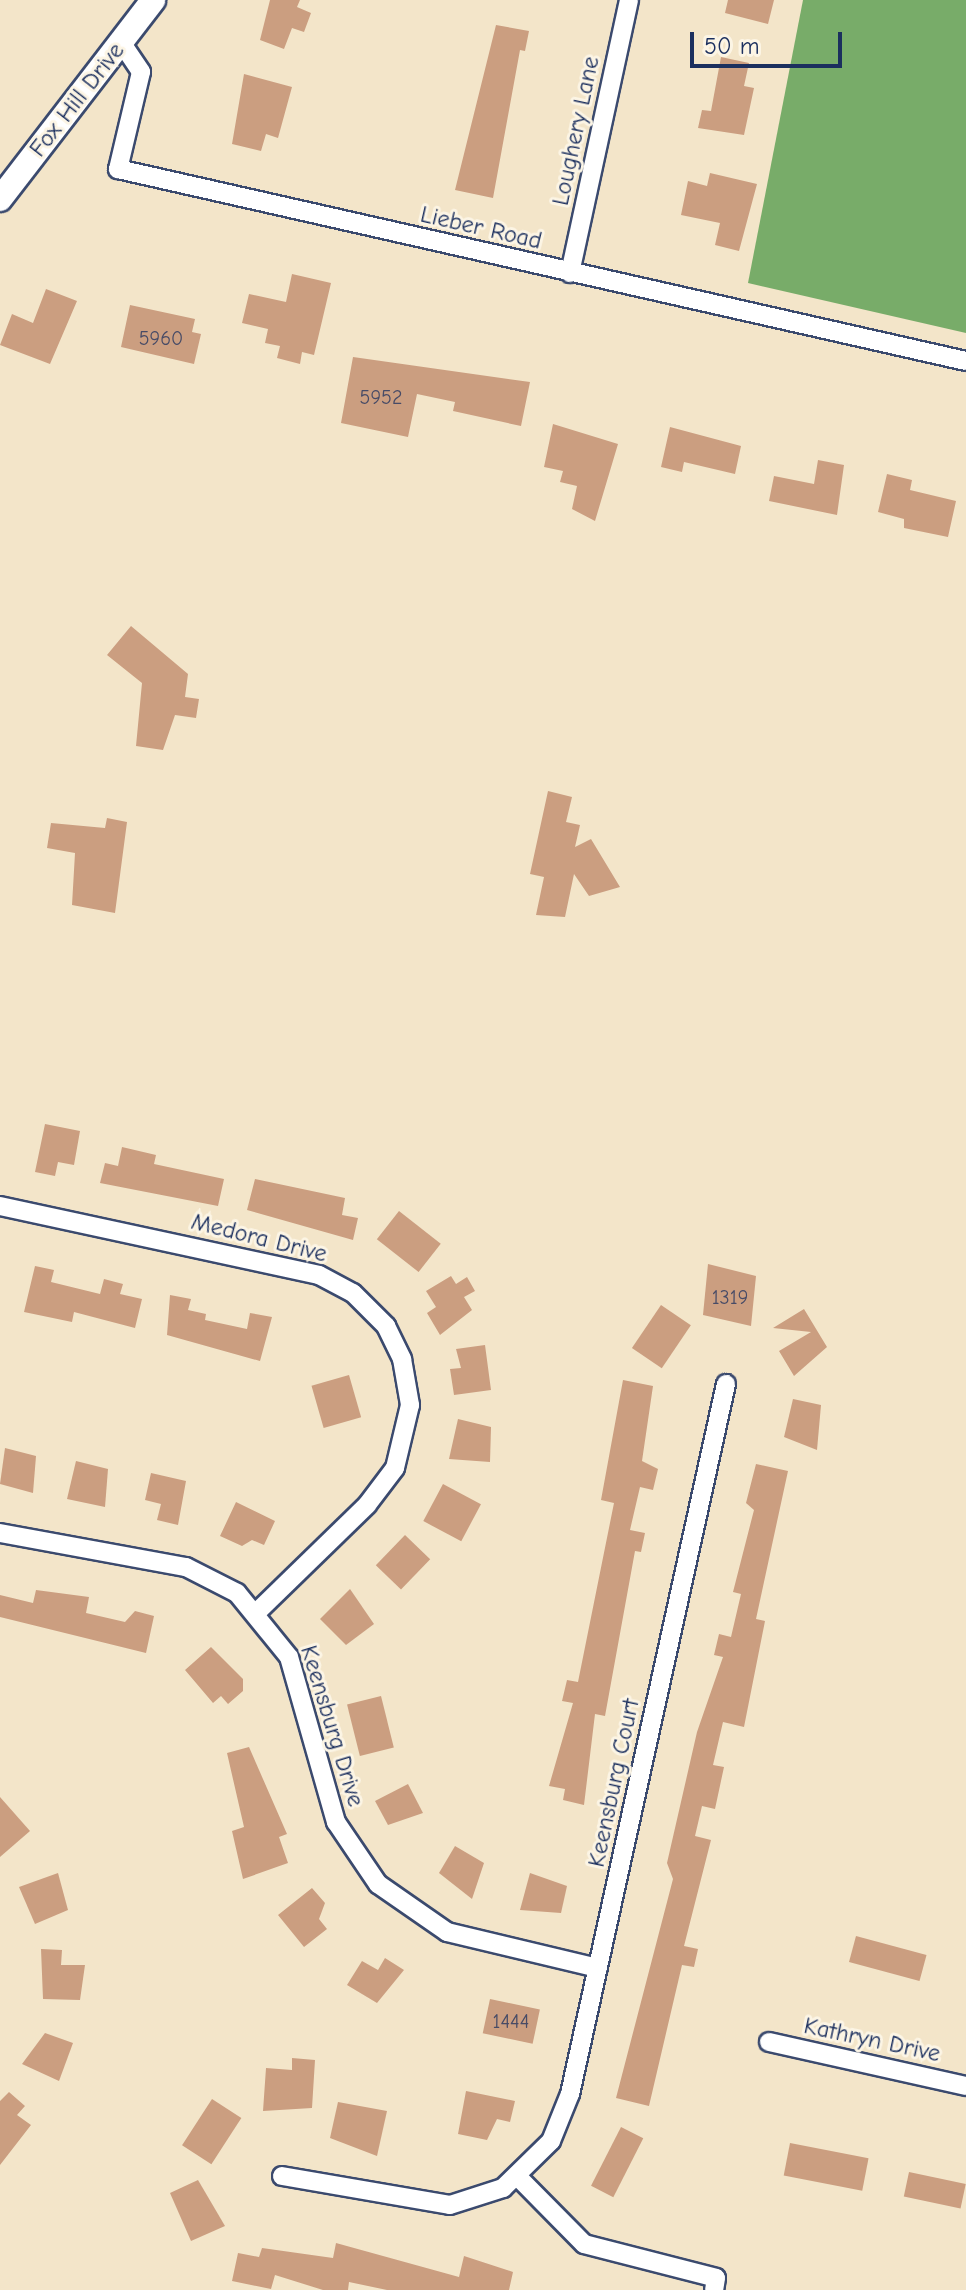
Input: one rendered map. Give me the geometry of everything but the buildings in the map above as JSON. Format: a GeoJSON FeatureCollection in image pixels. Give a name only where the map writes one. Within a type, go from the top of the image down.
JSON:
{"type":"FeatureCollection","features":[{"type":"Feature","properties":{"kind":"street","name":"Fox Hill Drive"},"geometry":{"type":"LineString","coordinates":[[0,199],[153,0]]}},
{"type":"Feature","properties":{"kind":"street","name":"Loughery Lane"},"geometry":{"type":"LineString","coordinates":[[570,273],[629,0]]}},
{"type":"Feature","properties":{"kind":"street","name":"Lieber Road"},"geometry":{"type":"LineString","coordinates":[[121,42],[141,72],[118,169],[966,361]]}},
{"type":"Feature","properties":{"kind":"street","name":"Medora Drive"},"geometry":{"type":"LineString","coordinates":[[0,1206],[311,1273],[353,1293],[386,1326],[402,1359],[410,1405],[395,1468],[367,1505],[257,1612]]}},
{"type":"Feature","properties":{"kind":"street","name":"Keensburg Court"},"geometry":{"type":"LineString","coordinates":[[282,2176],[431,2206],[477,2199],[518,2177],[551,2141],[568,2107],[726,1384]]}},
{"type":"Feature","properties":{"kind":"street","name":"Keensburg Drive"},"geometry":{"type":"LineString","coordinates":[[0,1533],[186,1567],[223,1583],[257,1612],[289,1657],[336,1822],[378,1884],[447,1932],[598,1968]]}},
{"type":"Feature","properties":{"kind":"street","name":"Kathryn Drive"},"geometry":{"type":"LineString","coordinates":[[769,2042],[966,2086]]}},
{"type":"Feature","properties":{"kind":"street"},"geometry":{"type":"LineString","coordinates":[[518,2177],[560,2227],[593,2248],[715,2284]]}},
{"type":"Feature","properties":{"kind":"green space"},"geometry":{"type":"Polygon","coordinates":[[[803,0],[966,0],[966,333],[748,283],[803,0]]]}}]}
